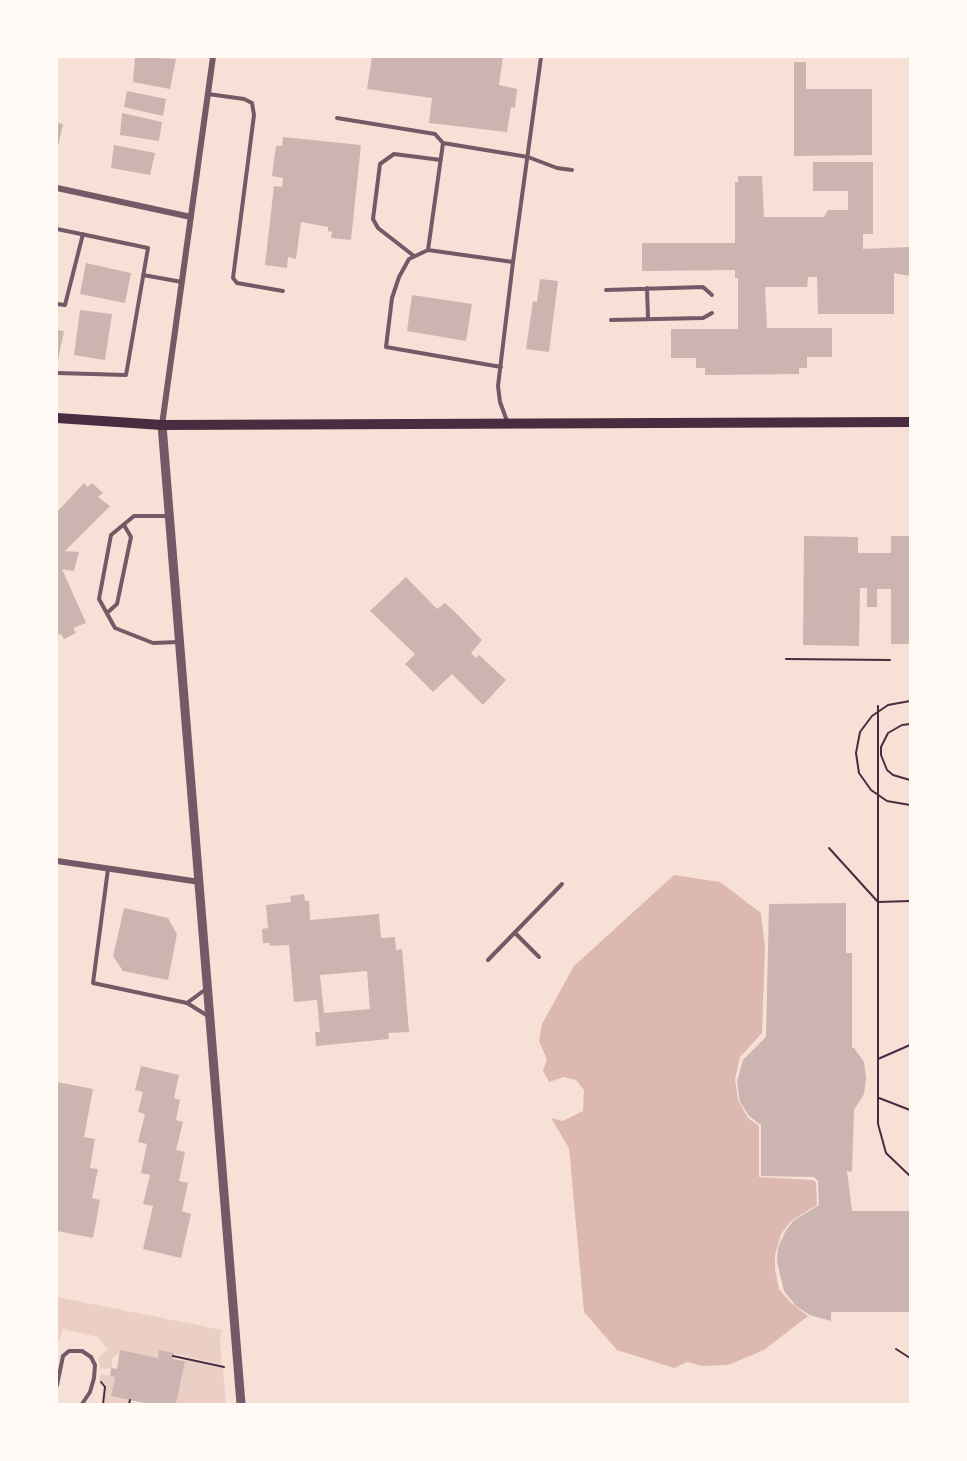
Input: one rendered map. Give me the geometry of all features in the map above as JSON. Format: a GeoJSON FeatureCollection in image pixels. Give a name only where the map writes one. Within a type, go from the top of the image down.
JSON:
{"type":"FeatureCollection","features":[{"type":"Feature","properties":{"kind":"main road"},"geometry":{"type":"LineString","coordinates":[[57,418],[162,425],[910,422]]}},
{"type":"Feature","properties":{"kind":"street"},"geometry":{"type":"LineString","coordinates":[[213,57],[162,425],[241,1404]]}},
{"type":"Feature","properties":{"kind":"street"},"geometry":{"type":"LineString","coordinates":[[57,188],[191,218]]}},
{"type":"Feature","properties":{"kind":"street"},"geometry":{"type":"LineString","coordinates":[[57,861],[200,882]]}},
{"type":"Feature","properties":{"kind":"lane"},"geometry":{"type":"LineString","coordinates":[[508,424],[500,402],[501,367],[541,57]]}},
{"type":"Feature","properties":{"kind":"lane"},"geometry":{"type":"LineString","coordinates":[[208,94],[244,99],[252,104],[254,115],[233,278],[237,283],[283,291]]}},
{"type":"Feature","properties":{"kind":"lane"},"geometry":{"type":"LineString","coordinates":[[337,118],[435,134],[443,143],[528,157],[557,168],[572,170]]}},
{"type":"Feature","properties":{"kind":"lane"},"geometry":{"type":"LineString","coordinates":[[428,250],[443,143]]}},
{"type":"Feature","properties":{"kind":"lane"},"geometry":{"type":"LineString","coordinates":[[414,256],[378,228],[373,219],[380,164],[394,154],[441,160]]}},
{"type":"Feature","properties":{"kind":"lane"},"geometry":{"type":"LineString","coordinates":[[57,229],[148,248],[126,375],[57,373]]}},
{"type":"Feature","properties":{"kind":"lane"},"geometry":{"type":"LineString","coordinates":[[57,304],[65,305],[83,234]]}},
{"type":"Feature","properties":{"kind":"lane"},"geometry":{"type":"LineString","coordinates":[[501,367],[386,347],[396,287],[409,259],[428,250],[513,262]]}},
{"type":"Feature","properties":{"kind":"lane"},"geometry":{"type":"LineString","coordinates":[[143,275],[182,282]]}},
{"type":"Feature","properties":{"kind":"lane"},"geometry":{"type":"LineString","coordinates":[[606,290],[704,287],[712,295]]}},
{"type":"Feature","properties":{"kind":"lane"},"geometry":{"type":"LineString","coordinates":[[647,288],[648,318]]}},
{"type":"Feature","properties":{"kind":"lane"},"geometry":{"type":"LineString","coordinates":[[611,321],[703,318],[712,313]]}},
{"type":"Feature","properties":{"kind":"lane"},"geometry":{"type":"LineString","coordinates":[[170,516],[134,516],[111,535],[99,599],[115,628],[153,644],[180,642]]}},
{"type":"Feature","properties":{"kind":"lane"},"geometry":{"type":"LineString","coordinates":[[107,613],[117,604],[131,537],[124,525]]}},
{"type":"Feature","properties":{"kind":"lane"},"geometry":{"type":"LineString","coordinates":[[108,869],[93,982],[187,1003],[210,1017]]}},
{"type":"Feature","properties":{"kind":"lane"},"geometry":{"type":"LineString","coordinates":[[488,960],[562,884]]}},
{"type":"Feature","properties":{"kind":"lane"},"geometry":{"type":"LineString","coordinates":[[515,933],[539,957]]}},
{"type":"Feature","properties":{"kind":"lane"},"geometry":{"type":"LineString","coordinates":[[187,1003],[208,988]]}},
{"type":"Feature","properties":{"kind":"lane"},"geometry":{"type":"LineString","coordinates":[[57,1385],[63,1356],[69,1351],[82,1351],[91,1357],[95,1365],[93,1380],[90,1392],[82,1404]]}},
{"type":"Feature","properties":{"kind":"path"},"geometry":{"type":"LineString","coordinates":[[786,659],[890,660]]}},
{"type":"Feature","properties":{"kind":"path"},"geometry":{"type":"LineString","coordinates":[[910,701],[897,702],[878,711],[860,732],[856,753],[859,773],[878,796],[895,804],[910,805]]}},
{"type":"Feature","properties":{"kind":"path"},"geometry":{"type":"LineString","coordinates":[[878,706],[878,1124],[886,1153],[910,1176]]}},
{"type":"Feature","properties":{"kind":"path"},"geometry":{"type":"LineString","coordinates":[[910,724],[894,728],[886,737],[879,752],[885,767],[893,775],[910,780]]}},
{"type":"Feature","properties":{"kind":"path"},"geometry":{"type":"LineString","coordinates":[[878,733],[886,737]]}},
{"type":"Feature","properties":{"kind":"path"},"geometry":{"type":"LineString","coordinates":[[878,771],[885,767]]}},
{"type":"Feature","properties":{"kind":"path"},"geometry":{"type":"LineString","coordinates":[[829,848],[878,902],[910,901]]}},
{"type":"Feature","properties":{"kind":"path"},"geometry":{"type":"LineString","coordinates":[[878,1059],[910,1045]]}},
{"type":"Feature","properties":{"kind":"path"},"geometry":{"type":"LineString","coordinates":[[878,1097],[910,1110]]}},
{"type":"Feature","properties":{"kind":"path"},"geometry":{"type":"LineString","coordinates":[[896,1349],[910,1358]]}},
{"type":"Feature","properties":{"kind":"path"},"geometry":{"type":"LineString","coordinates":[[173,1356],[224,1367]]}},
{"type":"Feature","properties":{"kind":"path"},"geometry":{"type":"LineString","coordinates":[[93,1380],[105,1385],[103,1404]]}},
{"type":"Feature","properties":{"kind":"shaded area"},"geometry":{"type":"Polygon","coordinates":[[[674,875],[720,882],[761,913],[765,948],[762,1033],[740,1057],[735,1079],[738,1100],[748,1118],[759,1126],[759,1177],[813,1180],[816,1182],[817,1205],[791,1221],[781,1234],[775,1255],[779,1289],[790,1302],[808,1316],[764,1350],[728,1365],[702,1366],[687,1362],[674,1368],[617,1350],[584,1312],[569,1148],[551,1118],[563,1121],[583,1111],[584,1090],[576,1080],[564,1077],[549,1082],[543,1071],[547,1059],[539,1041],[542,1024],[574,966],[674,875]]]}},
{"type":"Feature","properties":{"kind":"shaded area"},"geometry":{"type":"Polygon","coordinates":[[[57,1297],[223,1330],[220,1339],[222,1365],[160,1350],[158,1358],[120,1352],[112,1359],[112,1368],[100,1369],[99,1358],[107,1349],[98,1337],[63,1329],[57,1345],[57,1297]]]}},
{"type":"Feature","properties":{"kind":"shaded area"},"geometry":{"type":"Polygon","coordinates":[[[185,1360],[223,1368],[226,1404],[176,1404],[185,1360]]]}},
{"type":"Feature","properties":{"kind":"shaded area"},"geometry":{"type":"Polygon","coordinates":[[[101,1374],[115,1377],[111,1396],[129,1400],[128,1404],[104,1404],[106,1387],[99,1380],[101,1374]]]}},
{"type":"Feature","properties":{"kind":"building"},"geometry":{"type":"Polygon","coordinates":[[[135,57],[176,59],[170,89],[133,82],[135,57]]]}},
{"type":"Feature","properties":{"kind":"building"},"geometry":{"type":"Polygon","coordinates":[[[372,57],[503,57],[499,85],[517,89],[515,108],[511,107],[507,132],[429,123],[432,98],[367,89],[372,57]]]}},
{"type":"Feature","properties":{"kind":"building"},"geometry":{"type":"Polygon","coordinates":[[[794,62],[806,62],[806,89],[872,89],[872,155],[794,156],[794,62]]]}},
{"type":"Feature","properties":{"kind":"building"},"geometry":{"type":"Polygon","coordinates":[[[127,91],[166,99],[163,116],[124,107],[127,91]]]}},
{"type":"Feature","properties":{"kind":"building"},"geometry":{"type":"Polygon","coordinates":[[[122,113],[162,122],[159,141],[120,135],[122,113]]]}},
{"type":"Feature","properties":{"kind":"building"},"geometry":{"type":"Polygon","coordinates":[[[57,123],[63,124],[58,147],[57,147],[57,123]]]}},
{"type":"Feature","properties":{"kind":"building"},"geometry":{"type":"Polygon","coordinates":[[[283,137],[361,145],[351,240],[331,238],[332,232],[328,231],[328,227],[301,222],[296,259],[288,257],[287,268],[265,265],[274,186],[282,187],[283,178],[272,176],[276,146],[282,146],[283,137]]]}},
{"type":"Feature","properties":{"kind":"building"},"geometry":{"type":"Polygon","coordinates":[[[114,145],[155,153],[150,175],[111,168],[114,145]]]}},
{"type":"Feature","properties":{"kind":"building"},"geometry":{"type":"Polygon","coordinates":[[[813,162],[873,162],[873,234],[863,234],[863,249],[910,247],[910,276],[894,273],[894,314],[818,314],[817,277],[808,277],[807,287],[765,287],[767,328],[832,328],[832,357],[807,357],[807,368],[799,368],[799,374],[705,375],[705,368],[696,368],[696,358],[671,358],[671,329],[738,329],[738,278],[735,278],[735,270],[642,271],[642,243],[735,243],[735,182],[738,182],[738,176],[762,176],[764,217],[824,217],[828,210],[848,210],[848,191],[813,191],[813,162]]]}},
{"type":"Feature","properties":{"kind":"building"},"geometry":{"type":"Polygon","coordinates":[[[86,263],[131,273],[125,303],[80,294],[86,263]]]}},
{"type":"Feature","properties":{"kind":"building"},"geometry":{"type":"Polygon","coordinates":[[[540,279],[558,281],[549,352],[526,349],[533,301],[537,302],[540,279]]]}},
{"type":"Feature","properties":{"kind":"building"},"geometry":{"type":"Polygon","coordinates":[[[412,295],[472,304],[466,341],[407,331],[412,295]]]}},
{"type":"Feature","properties":{"kind":"building"},"geometry":{"type":"Polygon","coordinates":[[[80,310],[112,314],[105,360],[74,355],[80,310]]]}},
{"type":"Feature","properties":{"kind":"building"},"geometry":{"type":"Polygon","coordinates":[[[57,330],[64,331],[58,360],[57,359],[57,330]]]}},
{"type":"Feature","properties":{"kind":"building"},"geometry":{"type":"Polygon","coordinates":[[[84,483],[87,487],[92,483],[103,493],[98,497],[110,506],[65,551],[79,552],[74,571],[62,569],[86,623],[73,628],[76,633],[64,639],[61,634],[57,635],[57,512],[84,483]]]}},
{"type":"Feature","properties":{"kind":"building"},"geometry":{"type":"Polygon","coordinates":[[[804,536],[858,537],[858,553],[891,553],[891,536],[910,536],[910,644],[891,644],[891,589],[877,589],[877,607],[867,607],[867,588],[860,588],[859,646],[803,645],[804,536]]]}},
{"type":"Feature","properties":{"kind":"building"},"geometry":{"type":"Polygon","coordinates":[[[406,577],[437,609],[445,603],[482,640],[471,653],[476,658],[479,655],[506,680],[483,705],[452,674],[433,692],[405,664],[415,654],[370,611],[406,577]]]}},
{"type":"Feature","properties":{"kind":"building"},"geometry":{"type":"Polygon","coordinates":[[[304,894],[305,901],[309,901],[310,920],[379,914],[381,938],[395,937],[396,950],[402,949],[409,1032],[388,1033],[389,1039],[316,1046],[315,1032],[320,1032],[317,1000],[294,1002],[289,945],[270,946],[270,943],[263,943],[262,929],[268,928],[266,905],[291,902],[290,896],[304,894]],[[367,971],[320,975],[324,1013],[370,1009],[367,971]]]}},
{"type":"Feature","properties":{"kind":"building"},"geometry":{"type":"Polygon","coordinates":[[[846,903],[846,953],[852,953],[852,1048],[864,1062],[866,1078],[864,1094],[854,1110],[852,1172],[847,1171],[852,1211],[910,1211],[910,1312],[831,1312],[831,1321],[810,1315],[796,1306],[784,1291],[777,1262],[778,1248],[793,1221],[819,1205],[818,1181],[814,1177],[761,1176],[761,1125],[749,1116],[740,1102],[737,1082],[743,1060],[766,1037],[769,904],[846,903]]]}},
{"type":"Feature","properties":{"kind":"building"},"geometry":{"type":"Polygon","coordinates":[[[124,908],[168,918],[177,934],[168,980],[123,971],[113,956],[124,908]]]}},
{"type":"Feature","properties":{"kind":"building"},"geometry":{"type":"Polygon","coordinates":[[[141,1066],[179,1075],[174,1098],[180,1100],[176,1120],[183,1122],[176,1150],[185,1152],[179,1181],[188,1183],[182,1211],[191,1214],[181,1258],[143,1249],[153,1206],[143,1204],[150,1175],[141,1173],[147,1144],[138,1142],[145,1114],[138,1112],[143,1092],[135,1090],[141,1066]]]}},
{"type":"Feature","properties":{"kind":"building"},"geometry":{"type":"Polygon","coordinates":[[[57,1082],[93,1089],[84,1137],[95,1139],[90,1168],[98,1169],[92,1198],[100,1200],[93,1238],[57,1231],[57,1082]]]}},
{"type":"Feature","properties":{"kind":"building"},"geometry":{"type":"Polygon","coordinates":[[[120,1350],[158,1358],[159,1350],[174,1353],[173,1359],[185,1361],[176,1404],[149,1404],[111,1396],[115,1377],[110,1376],[111,1368],[117,1369],[120,1350]]]}}]}
